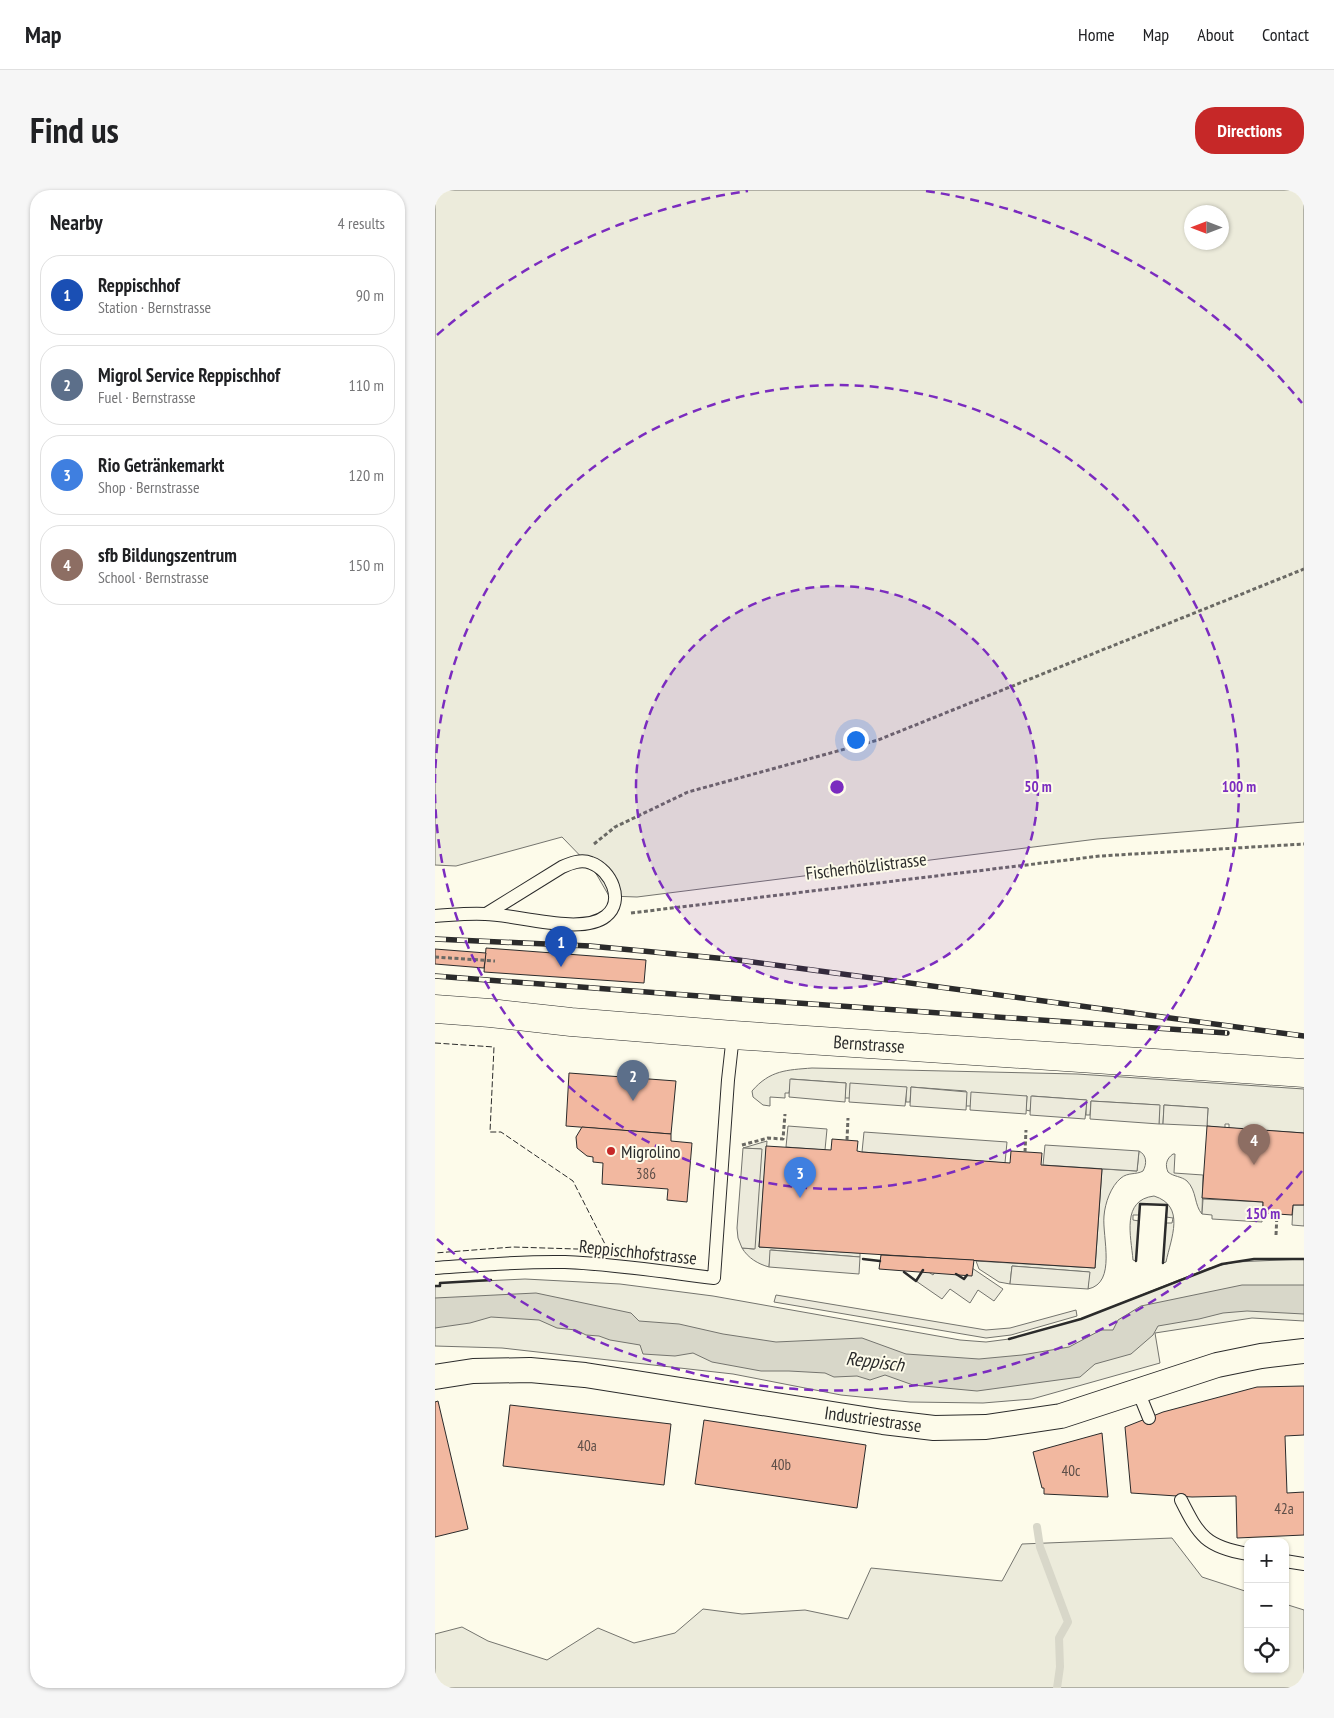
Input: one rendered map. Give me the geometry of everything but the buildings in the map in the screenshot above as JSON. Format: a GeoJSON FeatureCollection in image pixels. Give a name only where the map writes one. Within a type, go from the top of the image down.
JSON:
{"type":"FeatureCollection","features":[{"type":"Feature","properties":{"kind":"main road","name":"Bernstrasse"},"geometry":{"type":"LineString","coordinates":[[435,1009],[733,1035],[1304,1073]]}},
{"type":"Feature","properties":{"kind":"street","name":"Industriestrasse"},"geometry":{"type":"LineString","coordinates":[[435,1377],[473,1370],[520,1370],[585,1375],[883,1422],[934,1428],[986,1427],[1061,1416],[1217,1365],[1261,1356],[1304,1351]]}},
{"type":"Feature","properties":{"kind":"lane"},"geometry":{"type":"LineString","coordinates":[[435,916],[486,914],[538,922],[569,924],[593,922],[607,915],[612,909],[615,901],[613,886],[603,870],[591,862],[572,862],[486,914]]}},
{"type":"Feature","properties":{"kind":"lane","name":"Reppischhofstrasse"},"geometry":{"type":"LineString","coordinates":[[435,1268],[565,1262],[620,1266],[714,1278],[733,1035]]}},
{"type":"Feature","properties":{"kind":"lane"},"geometry":{"type":"LineString","coordinates":[[1138,1391],[1149,1418]]}},
{"type":"Feature","properties":{"kind":"lane"},"geometry":{"type":"LineString","coordinates":[[1181,1500],[1193,1524],[1203,1536],[1218,1548],[1244,1553]]}},
{"type":"Feature","properties":{"kind":"lane"},"geometry":{"type":"LineString","coordinates":[[1289,1562],[1304,1564]]}},
{"type":"Feature","properties":{"kind":"path"},"geometry":{"type":"LineString","coordinates":[[581,861],[596,841],[615,827],[688,792],[879,740],[1304,569]]}},
{"type":"Feature","properties":{"kind":"path","name":"Fischerhölzlistrasse"},"geometry":{"type":"LineString","coordinates":[[607,915],[1100,856],[1304,844]]}},
{"type":"Feature","properties":{"kind":"path"},"geometry":{"type":"LineString","coordinates":[[435,957],[495,961]]}},
{"type":"Feature","properties":{"kind":"path"},"geometry":{"type":"LineString","coordinates":[[724,1143],[743,1145],[768,1138],[783,1139],[785,1114]]}},
{"type":"Feature","properties":{"kind":"path"},"geometry":{"type":"LineString","coordinates":[[847,1140],[848,1118]]}},
{"type":"Feature","properties":{"kind":"path"},"geometry":{"type":"LineString","coordinates":[[1025,1152],[1026,1130]]}},
{"type":"Feature","properties":{"kind":"path"},"geometry":{"type":"LineString","coordinates":[[1276,1235],[1277,1214]]}},
{"type":"Feature","properties":{"kind":"shaded area"},"geometry":{"type":"Polygon","coordinates":[[[435,190],[1304,190],[1304,822],[1097,839],[637,897],[609,896],[594,870],[562,837],[456,866],[435,865],[435,190]]]}},
{"type":"Feature","properties":{"kind":"shaded area"},"geometry":{"type":"Polygon","coordinates":[[[812,1068],[1077,1074],[1304,1089],[1304,1133],[1229,1128],[1229,1124],[1225,1124],[1225,1128],[1207,1126],[1208,1108],[1164,1105],[1163,1124],[1159,1124],[1159,1105],[1091,1101],[1090,1115],[1086,1115],[1086,1100],[1032,1096],[1030,1111],[1026,1110],[1027,1096],[966,1106],[966,1091],[911,1087],[910,1102],[906,1102],[906,1087],[845,1098],[846,1083],[791,1079],[789,1093],[785,1093],[785,1098],[770,1097],[770,1106],[763,1105],[753,1097],[752,1091],[772,1075],[779,1072],[812,1068]]]}},
{"type":"Feature","properties":{"kind":"shaded area"},"geometry":{"type":"Polygon","coordinates":[[[790,1079],[846,1083],[845,1102],[789,1097],[790,1079]]]}},
{"type":"Feature","properties":{"kind":"shaded area"},"geometry":{"type":"Polygon","coordinates":[[[850,1083],[907,1087],[905,1106],[849,1102],[850,1083]]]}},
{"type":"Feature","properties":{"kind":"shaded area"},"geometry":{"type":"Polygon","coordinates":[[[911,1087],[967,1092],[966,1110],[910,1106],[911,1087]]]}},
{"type":"Feature","properties":{"kind":"shaded area"},"geometry":{"type":"Polygon","coordinates":[[[971,1092],[1027,1096],[1026,1114],[970,1110],[971,1092]]]}},
{"type":"Feature","properties":{"kind":"shaded area"},"geometry":{"type":"Polygon","coordinates":[[[1031,1096],[1087,1100],[1085,1119],[1030,1115],[1031,1096]]]}},
{"type":"Feature","properties":{"kind":"shaded area"},"geometry":{"type":"Polygon","coordinates":[[[1091,1101],[1160,1105],[1159,1124],[1090,1119],[1091,1101]]]}},
{"type":"Feature","properties":{"kind":"shaded area"},"geometry":{"type":"Polygon","coordinates":[[[1164,1105],[1208,1108],[1207,1126],[1163,1124],[1164,1105]]]}},
{"type":"Feature","properties":{"kind":"shaded area"},"geometry":{"type":"Polygon","coordinates":[[[788,1126],[827,1129],[825,1150],[786,1147],[788,1126]]]}},
{"type":"Feature","properties":{"kind":"shaded area"},"geometry":{"type":"Polygon","coordinates":[[[864,1132],[1007,1142],[1005,1163],[862,1152],[864,1132]]]}},
{"type":"Feature","properties":{"kind":"shaded area"},"geometry":{"type":"Polygon","coordinates":[[[767,1141],[759,1247],[860,1253],[860,1257],[771,1250],[769,1267],[754,1260],[744,1252],[742,1248],[754,1249],[761,1149],[743,1148],[767,1141]]]}},
{"type":"Feature","properties":{"kind":"shaded area"},"geometry":{"type":"Polygon","coordinates":[[[1045,1145],[1139,1151],[1137,1171],[1043,1165],[1045,1145]]]}},
{"type":"Feature","properties":{"kind":"shaded area"},"geometry":{"type":"Polygon","coordinates":[[[743,1148],[762,1149],[755,1249],[742,1248],[738,1238],[737,1228],[743,1148]]]}},
{"type":"Feature","properties":{"kind":"shaded area"},"geometry":{"type":"Polygon","coordinates":[[[1139,1151],[1144,1155],[1145,1160],[1143,1171],[1121,1178],[1114,1185],[1107,1200],[1104,1216],[1105,1269],[1097,1285],[1088,1289],[1089,1272],[1012,1266],[1010,1284],[999,1282],[979,1269],[976,1261],[1095,1268],[1102,1169],[1137,1171],[1139,1151]]]}},
{"type":"Feature","properties":{"kind":"shaded area"},"geometry":{"type":"Polygon","coordinates":[[[1175,1154],[1174,1173],[1203,1175],[1202,1214],[1187,1181],[1168,1172],[1167,1162],[1175,1154]]]}},
{"type":"Feature","properties":{"kind":"shaded area"},"geometry":{"type":"Polygon","coordinates":[[[1154,1196],[1164,1201],[1170,1207],[1173,1215],[1174,1224],[1173,1233],[1166,1262],[1163,1263],[1166,1223],[1172,1223],[1173,1218],[1166,1217],[1167,1205],[1140,1204],[1139,1215],[1133,1215],[1133,1220],[1139,1221],[1136,1261],[1133,1260],[1130,1230],[1132,1212],[1137,1204],[1144,1199],[1154,1196]]]}},
{"type":"Feature","properties":{"kind":"shaded area"},"geometry":{"type":"Polygon","coordinates":[[[1203,1199],[1263,1202],[1262,1222],[1212,1219],[1212,1215],[1202,1214],[1203,1199]]]}},
{"type":"Feature","properties":{"kind":"shaded area"},"geometry":{"type":"Polygon","coordinates":[[[1293,1205],[1304,1205],[1304,1226],[1292,1225],[1293,1205]]]}},
{"type":"Feature","properties":{"kind":"shaded area"},"geometry":{"type":"Polygon","coordinates":[[[770,1250],[860,1257],[859,1274],[769,1267],[770,1250]]]}},
{"type":"Feature","properties":{"kind":"shaded area"},"geometry":{"type":"Polygon","coordinates":[[[1304,1259],[1304,1321],[1252,1318],[1155,1333],[1160,1363],[1032,1399],[983,1403],[910,1402],[841,1395],[733,1374],[502,1348],[435,1346],[435,1286],[440,1286],[440,1283],[525,1279],[620,1284],[713,1296],[960,1340],[986,1342],[1009,1339],[1081,1319],[1209,1268],[1235,1262],[1304,1259]]]}},
{"type":"Feature","properties":{"kind":"shaded area"},"geometry":{"type":"Polygon","coordinates":[[[941,1264],[964,1279],[972,1268],[1003,1289],[994,1301],[978,1290],[970,1303],[950,1289],[942,1299],[916,1281],[924,1269],[933,1275],[941,1264]]]}},
{"type":"Feature","properties":{"kind":"shaded area"},"geometry":{"type":"Polygon","coordinates":[[[1012,1266],[1090,1272],[1088,1289],[1010,1284],[1012,1266]]]}},
{"type":"Feature","properties":{"kind":"shaded area"},"geometry":{"type":"Polygon","coordinates":[[[776,1295],[986,1330],[1010,1328],[1076,1310],[1077,1316],[1011,1335],[986,1338],[774,1302],[776,1295]]]}},
{"type":"Feature","properties":{"kind":"shaded area"},"geometry":{"type":"Polygon","coordinates":[[[1172,1538],[1202,1577],[1244,1591],[1244,1673],[1289,1673],[1289,1605],[1304,1610],[1304,1688],[435,1688],[435,1634],[462,1627],[488,1641],[547,1660],[598,1628],[634,1643],[675,1633],[703,1609],[742,1614],[805,1610],[848,1619],[871,1568],[1002,1581],[1022,1544],[1172,1538]]]}},
{"type":"Feature","properties":{"kind":"water","name":"Reppisch"},"geometry":{"type":"Polygon","coordinates":[[[1242,1285],[1304,1285],[1304,1314],[1247,1311],[1223,1313],[1158,1326],[1153,1335],[1131,1354],[1095,1364],[1080,1377],[977,1391],[913,1385],[885,1375],[870,1380],[857,1376],[834,1377],[825,1373],[761,1371],[712,1362],[693,1353],[675,1356],[643,1354],[640,1345],[586,1335],[576,1330],[557,1328],[539,1320],[491,1317],[470,1323],[435,1328],[435,1298],[536,1293],[631,1313],[639,1321],[679,1324],[723,1334],[776,1342],[862,1338],[906,1354],[979,1359],[1022,1355],[1069,1347],[1101,1330],[1113,1330],[1118,1320],[1141,1306],[1242,1285]]]}},
{"type":"Feature","properties":{"kind":"waterway"},"geometry":{"type":"LineString","coordinates":[[1037,1527],[1040,1547],[1068,1622],[1059,1638],[1060,1667],[1057,1688]]}},
{"type":"Feature","properties":{"kind":"railway"},"geometry":{"type":"LineString","coordinates":[[435,939],[590,946],[738,960],[1304,1036]]}},
{"type":"Feature","properties":{"kind":"railway"},"geometry":{"type":"LineString","coordinates":[[435,976],[1227,1033]]}},
{"type":"Feature","properties":{"kind":"fence"},"geometry":{"type":"LineString","coordinates":[[435,1043],[494,1047],[490,1132],[501,1132],[573,1181],[608,1250],[513,1247],[435,1253]]}},
{"type":"Feature","properties":{"kind":"wall"},"geometry":{"type":"LineString","coordinates":[[1136,1261],[1140,1204],[1167,1205],[1163,1263]]}},
{"type":"Feature","properties":{"kind":"wall"},"geometry":{"type":"LineString","coordinates":[[863,1259],[880,1261]]}},
{"type":"Feature","properties":{"kind":"wall"},"geometry":{"type":"LineString","coordinates":[[1009,1339],[1081,1319],[1222,1264],[1254,1259],[1304,1259]]}},
{"type":"Feature","properties":{"kind":"wall"},"geometry":{"type":"LineString","coordinates":[[904,1272],[916,1281],[923,1270]]}},
{"type":"Feature","properties":{"kind":"wall"},"geometry":{"type":"LineString","coordinates":[[956,1274],[964,1279],[967,1275]]}},
{"type":"Feature","properties":{"kind":"wall"},"geometry":{"type":"LineString","coordinates":[[435,1286],[440,1286],[440,1283],[491,1280]]}},
{"type":"Feature","properties":{"kind":"place","name":"Reppischhof"},"geometry":{"type":"Point","coordinates":[561,967]}},
{"type":"Feature","properties":{"kind":"place","name":"Migrol Service Reppischhof"},"geometry":{"type":"Point","coordinates":[633,1101]}},
{"type":"Feature","properties":{"kind":"place","name":"Migrolino"},"geometry":{"type":"Point","coordinates":[611,1151]}},
{"type":"Feature","properties":{"kind":"place","name":"sfb Bildungszentrum"},"geometry":{"type":"Point","coordinates":[1254,1165]}},
{"type":"Feature","properties":{"kind":"place","name":"Rio Getränkemarkt"},"geometry":{"type":"Point","coordinates":[800,1198]}}]}
